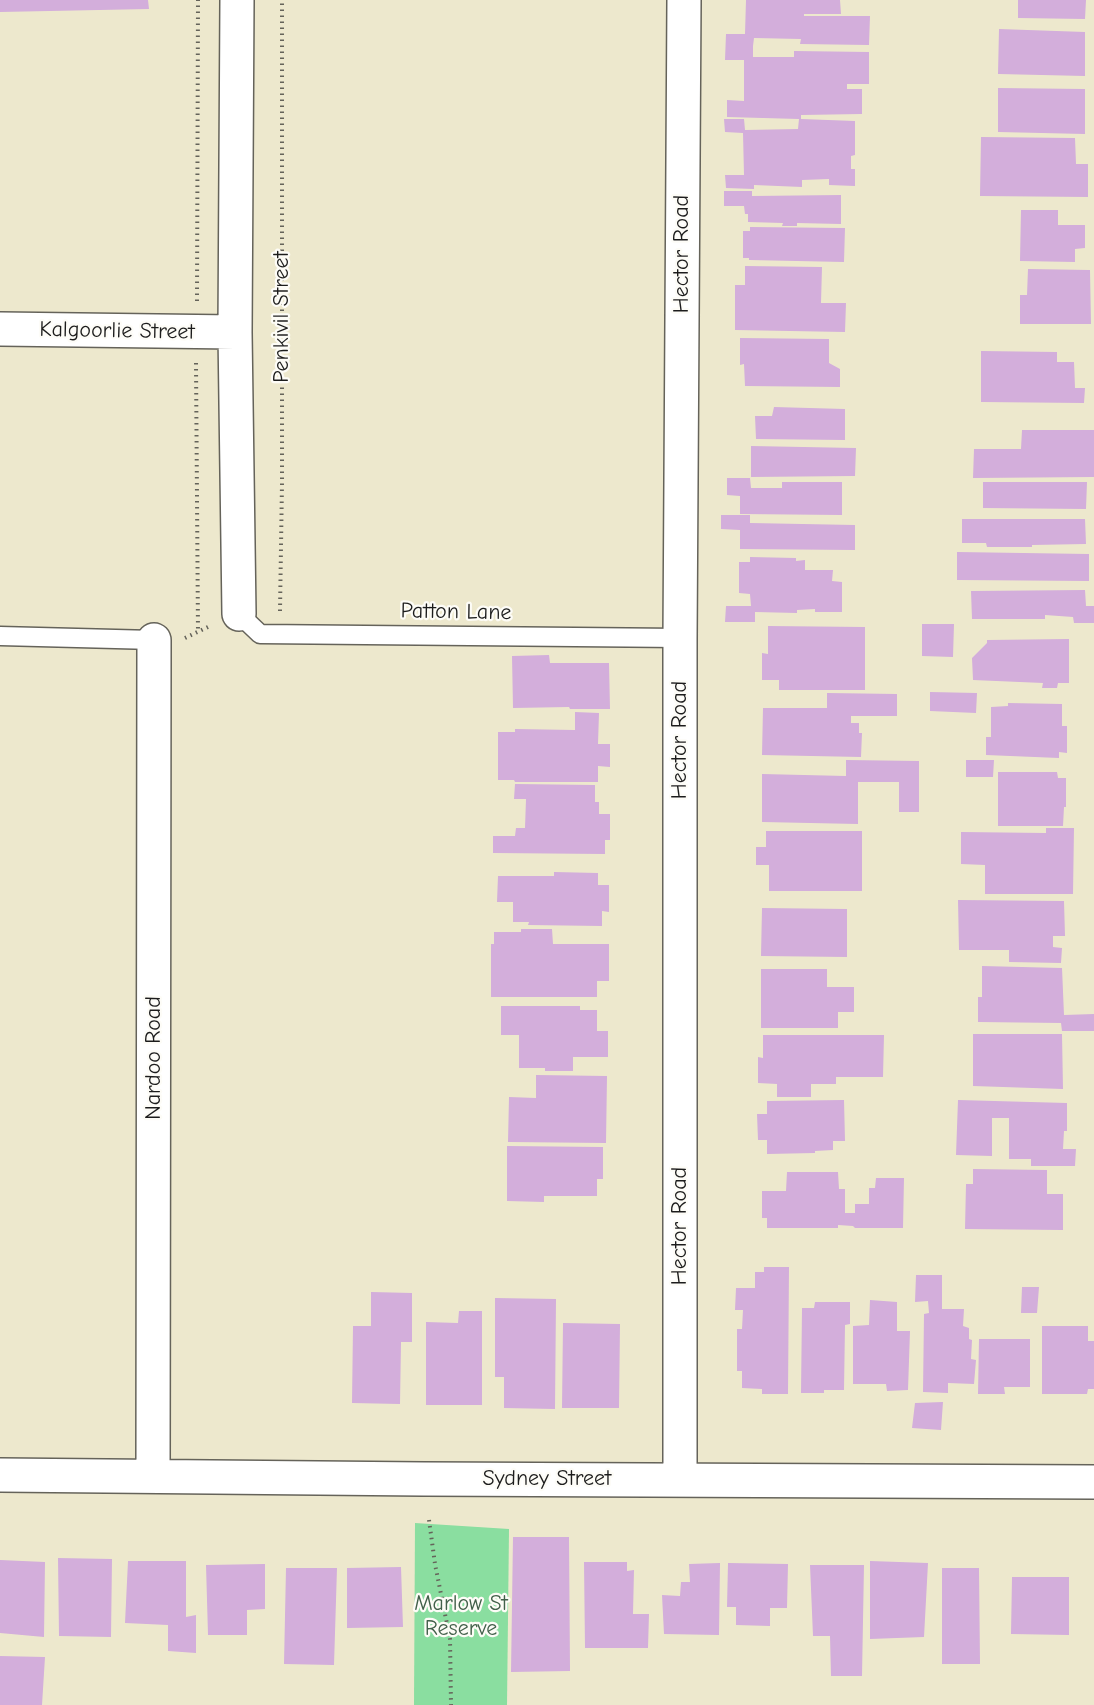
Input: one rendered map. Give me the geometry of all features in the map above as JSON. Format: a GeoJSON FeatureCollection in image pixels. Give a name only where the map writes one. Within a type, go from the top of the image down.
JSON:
{"type":"FeatureCollection","features":[{"type":"Feature","properties":{"kind":"street","name":"Penkivil Street"},"geometry":{"type":"LineString","coordinates":[[237,0],[235,332],[238,614]]}},
{"type":"Feature","properties":{"kind":"street","name":"Hector Road"},"geometry":{"type":"LineString","coordinates":[[680,1480],[680,638],[684,0]]}},
{"type":"Feature","properties":{"kind":"street","name":"Kalgoorlie Street"},"geometry":{"type":"LineString","coordinates":[[0,329],[235,332]]}},
{"type":"Feature","properties":{"kind":"street","name":"Nardoo Road"},"geometry":{"type":"LineString","coordinates":[[153,1476],[154,640]]}},
{"type":"Feature","properties":{"kind":"street","name":"Sydney Street"},"geometry":{"type":"LineString","coordinates":[[0,1474],[1094,1482]]}},
{"type":"Feature","properties":{"kind":"lane","name":"Patton Lane"},"geometry":{"type":"LineString","coordinates":[[238,614],[260,633],[680,638]]}},
{"type":"Feature","properties":{"kind":"lane"},"geometry":{"type":"LineString","coordinates":[[0,636],[154,640]]}},
{"type":"Feature","properties":{"kind":"path","name":"Penkivil Street"},"geometry":{"type":"LineString","coordinates":[[280,634],[282,0]]}},
{"type":"Feature","properties":{"kind":"path"},"geometry":{"type":"LineString","coordinates":[[154,640],[187,638],[238,614]]}},
{"type":"Feature","properties":{"kind":"path"},"geometry":{"type":"LineString","coordinates":[[429,1520],[450,1640],[451,1705]]}},
{"type":"Feature","properties":{"kind":"green space","name":"Marlow St Reserve"},"geometry":{"type":"Polygon","coordinates":[[[415,1523],[509,1529],[507,1705],[414,1705],[415,1523]]]}},
{"type":"Feature","properties":{"kind":"building"},"geometry":{"type":"Polygon","coordinates":[[[0,0],[148,0],[149,9],[0,12],[0,0]]]}},
{"type":"Feature","properties":{"kind":"building"},"geometry":{"type":"Polygon","coordinates":[[[746,0],[840,0],[841,14],[804,14],[804,16],[870,16],[869,45],[800,44],[801,39],[754,38],[753,46],[753,57],[794,57],[794,51],[869,52],[869,84],[847,84],[847,89],[862,89],[862,114],[801,115],[801,119],[855,121],[855,155],[851,156],[851,169],[855,169],[855,186],[829,185],[829,179],[802,180],[802,187],[754,185],[754,189],[726,188],[725,175],[744,175],[743,133],[725,132],[724,119],[744,119],[745,130],[798,129],[799,119],[727,117],[727,100],[744,101],[744,60],[725,60],[726,34],[745,34],[746,0]]]}},
{"type":"Feature","properties":{"kind":"building"},"geometry":{"type":"Polygon","coordinates":[[[1018,0],[1086,0],[1085,19],[1018,18],[1018,0]]]}},
{"type":"Feature","properties":{"kind":"building"},"geometry":{"type":"Polygon","coordinates":[[[999,29],[1085,32],[1085,76],[998,74],[999,29]]]}},
{"type":"Feature","properties":{"kind":"building"},"geometry":{"type":"Polygon","coordinates":[[[998,88],[1085,89],[1085,134],[998,132],[998,88]]]}},
{"type":"Feature","properties":{"kind":"building"},"geometry":{"type":"Polygon","coordinates":[[[981,137],[1075,138],[1076,164],[1088,164],[1088,197],[980,196],[981,137]]]}},
{"type":"Feature","properties":{"kind":"building"},"geometry":{"type":"Polygon","coordinates":[[[724,191],[752,191],[752,196],[841,195],[841,224],[797,223],[797,226],[782,226],[783,223],[748,222],[748,214],[745,214],[744,206],[724,206],[724,191]]]}},
{"type":"Feature","properties":{"kind":"building"},"geometry":{"type":"Polygon","coordinates":[[[1021,210],[1058,210],[1058,225],[1085,225],[1085,248],[1075,249],[1075,262],[1020,261],[1021,210]]]}},
{"type":"Feature","properties":{"kind":"building"},"geometry":{"type":"Polygon","coordinates":[[[750,227],[845,228],[844,262],[743,258],[743,231],[750,231],[750,227]]]}},
{"type":"Feature","properties":{"kind":"building"},"geometry":{"type":"Polygon","coordinates":[[[745,266],[822,267],[821,303],[846,303],[845,332],[735,330],[735,285],[745,285],[745,266]]]}},
{"type":"Feature","properties":{"kind":"building"},"geometry":{"type":"Polygon","coordinates":[[[1028,269],[1090,270],[1091,324],[1020,324],[1020,295],[1027,295],[1028,269]]]}},
{"type":"Feature","properties":{"kind":"building"},"geometry":{"type":"Polygon","coordinates":[[[740,338],[829,339],[829,363],[840,369],[840,387],[745,386],[744,364],[740,365],[740,338]]]}},
{"type":"Feature","properties":{"kind":"building"},"geometry":{"type":"Polygon","coordinates":[[[981,351],[1057,352],[1057,362],[1074,362],[1075,388],[1085,388],[1084,403],[981,402],[981,351]]]}},
{"type":"Feature","properties":{"kind":"building"},"geometry":{"type":"Polygon","coordinates":[[[774,407],[845,409],[845,440],[756,439],[755,416],[772,416],[774,407]]]}},
{"type":"Feature","properties":{"kind":"building"},"geometry":{"type":"Polygon","coordinates":[[[1022,430],[1094,430],[1094,477],[973,478],[974,449],[1021,449],[1022,430]]]}},
{"type":"Feature","properties":{"kind":"building"},"geometry":{"type":"Polygon","coordinates":[[[751,446],[856,448],[855,476],[751,477],[751,446]]]}},
{"type":"Feature","properties":{"kind":"building"},"geometry":{"type":"Polygon","coordinates":[[[727,478],[750,478],[751,488],[782,488],[782,482],[842,482],[842,515],[740,514],[740,496],[727,495],[727,478]]]}},
{"type":"Feature","properties":{"kind":"building"},"geometry":{"type":"Polygon","coordinates":[[[983,482],[1087,482],[1086,509],[983,508],[983,482]]]}},
{"type":"Feature","properties":{"kind":"building"},"geometry":{"type":"Polygon","coordinates":[[[721,515],[750,515],[750,523],[855,525],[855,550],[740,549],[740,530],[721,529],[721,515]]]}},
{"type":"Feature","properties":{"kind":"building"},"geometry":{"type":"Polygon","coordinates":[[[962,519],[1085,519],[1086,544],[987,547],[986,543],[962,543],[962,519]]]}},
{"type":"Feature","properties":{"kind":"building"},"geometry":{"type":"Polygon","coordinates":[[[957,552],[1089,554],[1089,581],[957,580],[957,552]]]}},
{"type":"Feature","properties":{"kind":"building"},"geometry":{"type":"Polygon","coordinates":[[[750,557],[796,558],[796,561],[805,560],[805,570],[833,570],[832,581],[842,582],[842,612],[815,612],[815,609],[797,610],[797,613],[755,612],[755,622],[725,622],[726,606],[751,606],[750,594],[739,593],[739,562],[750,562],[750,557]]]}},
{"type":"Feature","properties":{"kind":"building"},"geometry":{"type":"Polygon","coordinates":[[[1085,590],[1086,606],[1094,606],[1094,623],[1074,623],[1073,617],[1045,615],[1045,619],[972,619],[971,591],[1085,590]]]}},
{"type":"Feature","properties":{"kind":"building"},"geometry":{"type":"Polygon","coordinates":[[[922,624],[954,624],[953,657],[922,656],[922,624]]]}},
{"type":"Feature","properties":{"kind":"building"},"geometry":{"type":"Polygon","coordinates":[[[768,626],[865,627],[865,690],[779,690],[779,680],[762,680],[762,653],[768,654],[768,626]]]}},
{"type":"Feature","properties":{"kind":"building"},"geometry":{"type":"Polygon","coordinates":[[[1069,639],[1069,683],[1058,683],[1057,688],[1042,688],[1043,683],[973,680],[972,658],[987,643],[987,640],[1069,639]]]}},
{"type":"Feature","properties":{"kind":"building"},"geometry":{"type":"Polygon","coordinates":[[[549,655],[550,663],[609,663],[610,709],[513,708],[512,656],[549,655]]]}},
{"type":"Feature","properties":{"kind":"building"},"geometry":{"type":"Polygon","coordinates":[[[930,692],[977,693],[976,713],[930,711],[930,692]]]}},
{"type":"Feature","properties":{"kind":"building"},"geometry":{"type":"Polygon","coordinates":[[[827,693],[897,694],[897,716],[851,716],[851,723],[859,723],[859,733],[862,733],[861,757],[762,755],[763,708],[827,708],[827,693]]]}},
{"type":"Feature","properties":{"kind":"building"},"geometry":{"type":"Polygon","coordinates":[[[1008,703],[1062,704],[1062,726],[1067,726],[1067,753],[1059,752],[1059,758],[986,755],[986,737],[991,737],[991,707],[1008,706],[1008,703]]]}},
{"type":"Feature","properties":{"kind":"building"},"geometry":{"type":"Polygon","coordinates":[[[575,712],[599,713],[598,744],[610,744],[610,767],[598,766],[598,782],[498,780],[498,732],[515,732],[515,729],[575,730],[575,712]]]}},
{"type":"Feature","properties":{"kind":"building"},"geometry":{"type":"Polygon","coordinates":[[[846,760],[919,761],[919,812],[899,812],[899,782],[858,782],[858,824],[762,822],[762,774],[846,776],[846,760]]]}},
{"type":"Feature","properties":{"kind":"building"},"geometry":{"type":"Polygon","coordinates":[[[966,760],[994,760],[993,777],[966,777],[966,760]]]}},
{"type":"Feature","properties":{"kind":"building"},"geometry":{"type":"Polygon","coordinates":[[[998,772],[1057,772],[1058,778],[1066,778],[1066,807],[1064,807],[1063,826],[998,826],[998,772]]]}},
{"type":"Feature","properties":{"kind":"building"},"geometry":{"type":"Polygon","coordinates":[[[515,784],[595,785],[595,802],[599,802],[599,814],[610,814],[610,840],[605,840],[605,854],[493,853],[493,836],[515,836],[516,828],[525,828],[526,799],[514,799],[515,784]]]}},
{"type":"Feature","properties":{"kind":"building"},"geometry":{"type":"Polygon","coordinates":[[[1046,828],[1074,828],[1073,894],[985,894],[985,865],[961,864],[961,832],[1046,833],[1046,828]]]}},
{"type":"Feature","properties":{"kind":"building"},"geometry":{"type":"Polygon","coordinates":[[[766,831],[862,831],[862,891],[769,891],[769,865],[756,865],[756,847],[766,847],[766,831]]]}},
{"type":"Feature","properties":{"kind":"building"},"geometry":{"type":"Polygon","coordinates":[[[554,872],[598,873],[598,885],[609,885],[609,912],[602,911],[602,926],[528,925],[529,922],[513,922],[513,902],[497,902],[498,876],[554,876],[554,872]]]}},
{"type":"Feature","properties":{"kind":"building"},"geometry":{"type":"Polygon","coordinates":[[[958,900],[1064,901],[1065,936],[1053,936],[1053,947],[1062,948],[1061,963],[1009,962],[1009,950],[959,950],[958,900]]]}},
{"type":"Feature","properties":{"kind":"building"},"geometry":{"type":"Polygon","coordinates":[[[762,908],[847,909],[847,957],[761,956],[762,908]]]}},
{"type":"Feature","properties":{"kind":"building"},"geometry":{"type":"Polygon","coordinates":[[[521,929],[552,929],[553,944],[609,944],[609,981],[597,981],[597,997],[491,997],[491,944],[494,944],[494,932],[521,932],[521,929]]]}},
{"type":"Feature","properties":{"kind":"building"},"geometry":{"type":"Polygon","coordinates":[[[982,966],[1062,968],[1064,1015],[1094,1014],[1094,1031],[1062,1031],[1061,1023],[978,1022],[978,997],[982,997],[982,966]]]}},
{"type":"Feature","properties":{"kind":"building"},"geometry":{"type":"Polygon","coordinates":[[[761,969],[827,969],[827,987],[854,987],[854,1012],[838,1012],[838,1028],[761,1028],[761,969]]]}},
{"type":"Feature","properties":{"kind":"building"},"geometry":{"type":"Polygon","coordinates":[[[501,1006],[580,1006],[580,1010],[597,1010],[597,1031],[608,1031],[608,1057],[573,1057],[573,1071],[519,1068],[519,1035],[501,1035],[501,1006]]]}},
{"type":"Feature","properties":{"kind":"building"},"geometry":{"type":"Polygon","coordinates":[[[973,1034],[1062,1034],[1063,1089],[973,1086],[973,1034]]]}},
{"type":"Feature","properties":{"kind":"building"},"geometry":{"type":"Polygon","coordinates":[[[763,1035],[884,1035],[883,1077],[836,1077],[836,1084],[811,1084],[811,1097],[777,1097],[777,1084],[758,1083],[758,1057],[763,1058],[763,1035]]]}},
{"type":"Feature","properties":{"kind":"building"},"geometry":{"type":"Polygon","coordinates":[[[536,1075],[607,1076],[606,1143],[508,1142],[509,1097],[536,1098],[536,1075]]]}},
{"type":"Feature","properties":{"kind":"building"},"geometry":{"type":"Polygon","coordinates":[[[844,1100],[845,1141],[833,1141],[833,1150],[815,1151],[815,1153],[767,1154],[767,1140],[758,1140],[757,1114],[767,1114],[767,1101],[844,1100]]]}},
{"type":"Feature","properties":{"kind":"building"},"geometry":{"type":"Polygon","coordinates":[[[958,1100],[1067,1103],[1067,1131],[1064,1131],[1063,1149],[1076,1149],[1075,1166],[1031,1166],[1031,1159],[1009,1159],[1009,1118],[992,1118],[992,1156],[956,1155],[958,1100]]]}},
{"type":"Feature","properties":{"kind":"building"},"geometry":{"type":"Polygon","coordinates":[[[507,1146],[603,1147],[603,1179],[597,1179],[597,1196],[544,1196],[544,1202],[507,1201],[507,1146]]]}},
{"type":"Feature","properties":{"kind":"building"},"geometry":{"type":"Polygon","coordinates":[[[973,1169],[1047,1170],[1047,1194],[1063,1194],[1063,1230],[965,1229],[966,1184],[973,1184],[973,1169]]]}},
{"type":"Feature","properties":{"kind":"building"},"geometry":{"type":"Polygon","coordinates":[[[787,1172],[838,1172],[839,1189],[845,1189],[845,1213],[855,1213],[855,1204],[869,1204],[869,1188],[875,1188],[876,1178],[904,1178],[903,1228],[855,1228],[838,1225],[838,1228],[767,1228],[767,1218],[762,1218],[762,1191],[786,1191],[787,1172]]]}},
{"type":"Feature","properties":{"kind":"building"},"geometry":{"type":"Polygon","coordinates":[[[764,1267],[789,1267],[788,1394],[762,1394],[762,1389],[742,1388],[742,1371],[737,1371],[737,1329],[742,1329],[743,1310],[735,1310],[736,1288],[755,1288],[755,1272],[764,1272],[764,1267]]]}},
{"type":"Feature","properties":{"kind":"building"},"geometry":{"type":"Polygon","coordinates":[[[916,1275],[942,1275],[942,1309],[964,1309],[963,1326],[969,1328],[969,1339],[972,1340],[971,1359],[976,1360],[974,1384],[948,1383],[948,1393],[923,1392],[924,1314],[929,1313],[928,1301],[915,1302],[916,1275]]]}},
{"type":"Feature","properties":{"kind":"building"},"geometry":{"type":"Polygon","coordinates":[[[1022,1287],[1039,1287],[1037,1313],[1021,1313],[1022,1287]]]}},
{"type":"Feature","properties":{"kind":"building"},"geometry":{"type":"Polygon","coordinates":[[[371,1292],[412,1293],[412,1342],[401,1342],[400,1404],[352,1403],[353,1326],[371,1326],[371,1292]]]}},
{"type":"Feature","properties":{"kind":"building"},"geometry":{"type":"Polygon","coordinates":[[[495,1298],[556,1299],[555,1409],[504,1408],[504,1377],[495,1377],[495,1298]]]}},
{"type":"Feature","properties":{"kind":"building"},"geometry":{"type":"Polygon","coordinates":[[[870,1300],[897,1302],[897,1331],[910,1331],[908,1390],[887,1391],[886,1384],[853,1384],[853,1326],[869,1325],[870,1300]]]}},
{"type":"Feature","properties":{"kind":"building"},"geometry":{"type":"Polygon","coordinates":[[[815,1302],[850,1302],[850,1324],[845,1325],[844,1390],[801,1393],[802,1308],[814,1308],[815,1302]]]}},
{"type":"Feature","properties":{"kind":"building"},"geometry":{"type":"Polygon","coordinates":[[[459,1311],[482,1311],[482,1405],[426,1405],[426,1322],[458,1323],[459,1311]]]}},
{"type":"Feature","properties":{"kind":"building"},"geometry":{"type":"Polygon","coordinates":[[[563,1323],[620,1324],[619,1408],[562,1408],[563,1323]]]}},
{"type":"Feature","properties":{"kind":"building"},"geometry":{"type":"Polygon","coordinates":[[[1042,1326],[1088,1326],[1088,1341],[1094,1341],[1094,1389],[1088,1389],[1087,1394],[1042,1394],[1042,1326]]]}},
{"type":"Feature","properties":{"kind":"building"},"geometry":{"type":"Polygon","coordinates":[[[979,1339],[1030,1339],[1030,1387],[1004,1387],[1005,1394],[978,1394],[979,1339]]]}},
{"type":"Feature","properties":{"kind":"building"},"geometry":{"type":"Polygon","coordinates":[[[943,1402],[941,1430],[912,1428],[915,1403],[943,1402]]]}},
{"type":"Feature","properties":{"kind":"building"},"geometry":{"type":"Polygon","coordinates":[[[513,1537],[569,1537],[570,1671],[511,1672],[513,1537]]]}},
{"type":"Feature","properties":{"kind":"building"},"geometry":{"type":"Polygon","coordinates":[[[58,1558],[112,1559],[111,1637],[59,1636],[58,1558]]]}},
{"type":"Feature","properties":{"kind":"building"},"geometry":{"type":"Polygon","coordinates":[[[0,1560],[45,1562],[44,1637],[0,1633],[0,1560]]]}},
{"type":"Feature","properties":{"kind":"building"},"geometry":{"type":"Polygon","coordinates":[[[128,1561],[186,1561],[186,1617],[196,1615],[196,1653],[168,1651],[168,1625],[125,1623],[128,1561]]]}},
{"type":"Feature","properties":{"kind":"building"},"geometry":{"type":"Polygon","coordinates":[[[870,1561],[928,1563],[924,1637],[870,1639],[870,1561]]]}},
{"type":"Feature","properties":{"kind":"building"},"geometry":{"type":"Polygon","coordinates":[[[584,1562],[627,1562],[627,1571],[634,1570],[633,1614],[649,1614],[648,1648],[585,1648],[584,1562]]]}},
{"type":"Feature","properties":{"kind":"building"},"geometry":{"type":"Polygon","coordinates":[[[720,1563],[719,1635],[664,1634],[662,1595],[680,1596],[681,1582],[690,1582],[689,1564],[720,1563]]]}},
{"type":"Feature","properties":{"kind":"building"},"geometry":{"type":"Polygon","coordinates":[[[728,1563],[788,1564],[787,1608],[770,1608],[770,1626],[736,1625],[736,1607],[727,1607],[728,1563]]]}},
{"type":"Feature","properties":{"kind":"building"},"geometry":{"type":"Polygon","coordinates":[[[265,1564],[265,1609],[247,1610],[247,1635],[208,1635],[206,1565],[265,1564]]]}},
{"type":"Feature","properties":{"kind":"building"},"geometry":{"type":"Polygon","coordinates":[[[810,1565],[864,1565],[862,1676],[831,1676],[830,1636],[813,1636],[810,1565]]]}},
{"type":"Feature","properties":{"kind":"building"},"geometry":{"type":"Polygon","coordinates":[[[401,1567],[403,1627],[347,1628],[347,1568],[401,1567]]]}},
{"type":"Feature","properties":{"kind":"building"},"geometry":{"type":"Polygon","coordinates":[[[286,1568],[337,1568],[334,1665],[284,1664],[286,1568]]]}},
{"type":"Feature","properties":{"kind":"building"},"geometry":{"type":"Polygon","coordinates":[[[942,1568],[979,1568],[980,1664],[942,1664],[942,1568]]]}},
{"type":"Feature","properties":{"kind":"building"},"geometry":{"type":"Polygon","coordinates":[[[1012,1577],[1069,1577],[1069,1635],[1011,1634],[1012,1577]]]}},
{"type":"Feature","properties":{"kind":"building"},"geometry":{"type":"Polygon","coordinates":[[[0,1656],[45,1657],[42,1705],[0,1705],[0,1656]]]}}]}
